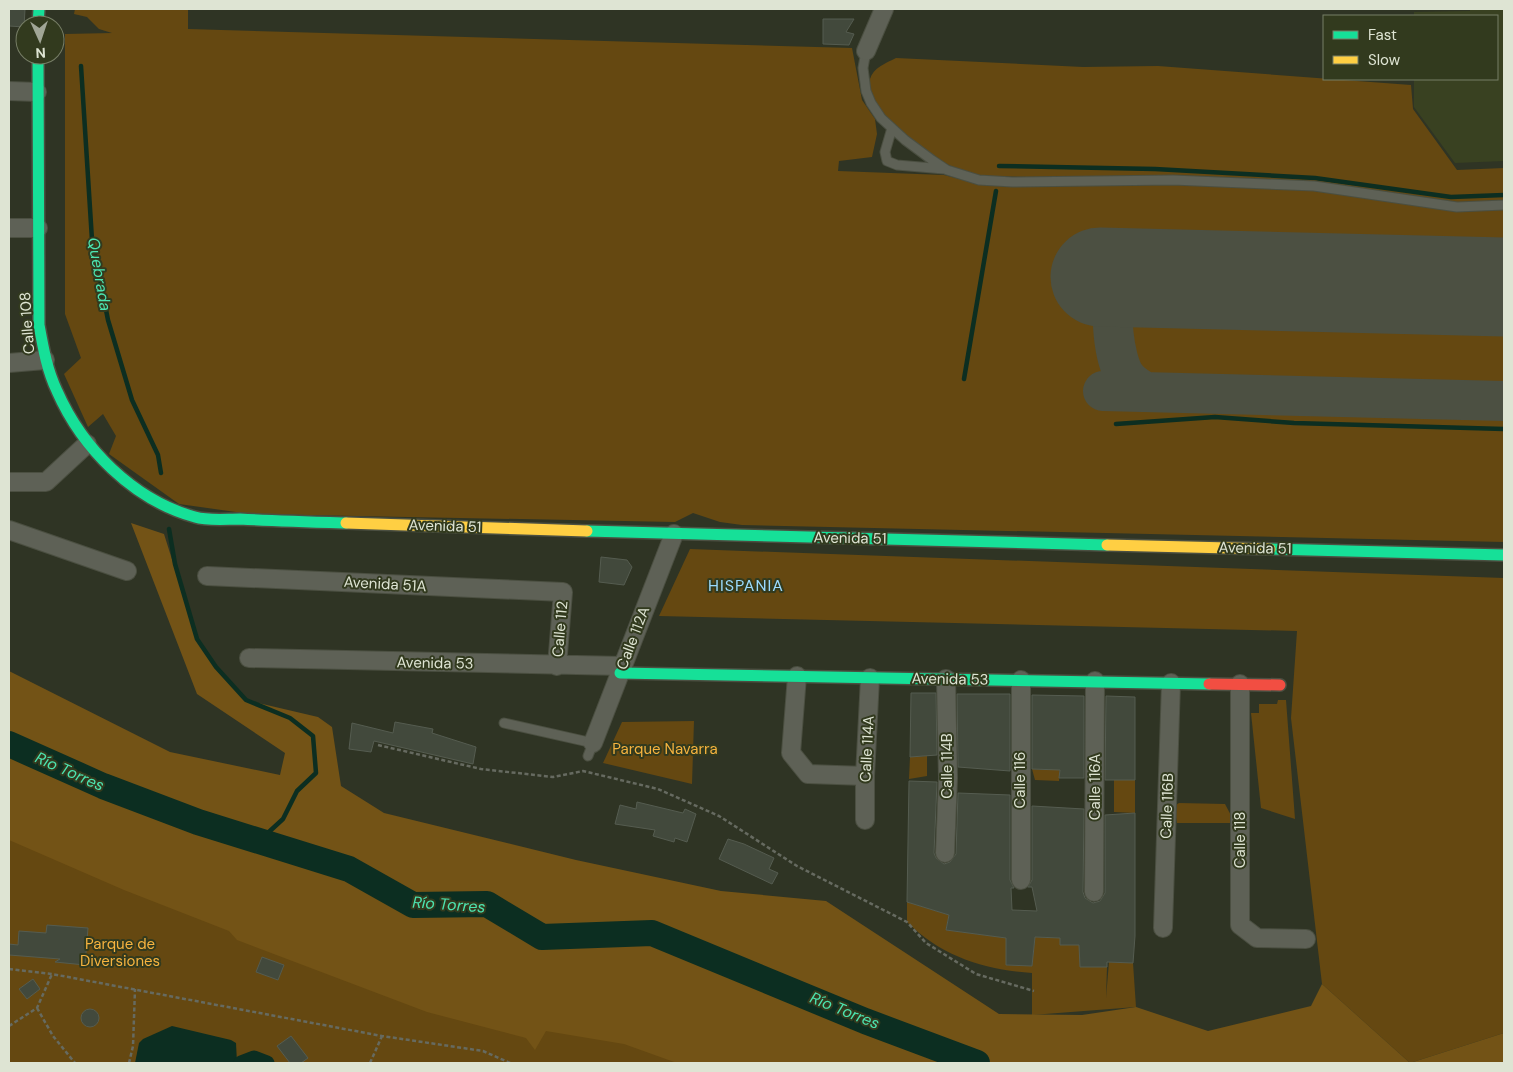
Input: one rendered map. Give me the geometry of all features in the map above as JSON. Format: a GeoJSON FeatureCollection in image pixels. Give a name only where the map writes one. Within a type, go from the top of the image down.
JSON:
{"type":"FeatureCollection","features":[{"type":"Feature","properties":{"kind":"main road","name":"Calle 108"},"geometry":{"type":"LineString","coordinates":[[38,65],[39,325],[45,360],[61,404],[87,444],[116,472],[145,495],[169,509],[196,518]]}},
{"type":"Feature","properties":{"kind":"main road","name":"Avenida 51"},"geometry":{"type":"LineString","coordinates":[[196,518],[674,534],[1504,555]]}},
{"type":"Feature","properties":{"kind":"main road","name":"Avenida 53"},"geometry":{"type":"LineString","coordinates":[[621,670],[870,678],[1280,685]]}},
{"type":"Feature","properties":{"kind":"street"},"geometry":{"type":"LineString","coordinates":[[866,52],[884,9]]}},
{"type":"Feature","properties":{"kind":"street"},"geometry":{"type":"LineString","coordinates":[[9,91],[37,92]]}},
{"type":"Feature","properties":{"kind":"street"},"geometry":{"type":"LineString","coordinates":[[9,228],[38,228]]}},
{"type":"Feature","properties":{"kind":"street"},"geometry":{"type":"LineString","coordinates":[[9,363],[45,360]]}},
{"type":"Feature","properties":{"kind":"street"},"geometry":{"type":"LineString","coordinates":[[9,482],[46,482],[87,444]]}},
{"type":"Feature","properties":{"kind":"street"},"geometry":{"type":"LineString","coordinates":[[9,530],[127,571]]}},
{"type":"Feature","properties":{"kind":"street","name":"Calle 112A"},"geometry":{"type":"LineString","coordinates":[[590,749],[674,534]]}},
{"type":"Feature","properties":{"kind":"street","name":"Avenida 51A"},"geometry":{"type":"LineString","coordinates":[[207,576],[563,592]]}},
{"type":"Feature","properties":{"kind":"street","name":"Calle 112"},"geometry":{"type":"LineString","coordinates":[[557,666],[563,592]]}},
{"type":"Feature","properties":{"kind":"street","name":"Avenida 53"},"geometry":{"type":"LineString","coordinates":[[249,658],[557,666],[621,670]]}},
{"type":"Feature","properties":{"kind":"street"},"geometry":{"type":"LineString","coordinates":[[797,676],[791,753],[808,774],[865,776]]}},
{"type":"Feature","properties":{"kind":"street","name":"Calle 114A"},"geometry":{"type":"LineString","coordinates":[[865,820],[865,776],[870,678]]}},
{"type":"Feature","properties":{"kind":"street","name":"Calle 114B"},"geometry":{"type":"LineString","coordinates":[[945,853],[948,778],[946,679]]}},
{"type":"Feature","properties":{"kind":"street","name":"Calle 116"},"geometry":{"type":"LineString","coordinates":[[1021,680],[1021,880]]}},
{"type":"Feature","properties":{"kind":"street","name":"Calle 116A"},"geometry":{"type":"LineString","coordinates":[[1094,892],[1095,682]]}},
{"type":"Feature","properties":{"kind":"street","name":"Calle 116B"},"geometry":{"type":"LineString","coordinates":[[1163,928],[1170,683]]}},
{"type":"Feature","properties":{"kind":"street","name":"Calle 118"},"geometry":{"type":"LineString","coordinates":[[1240,684],[1240,925],[1257,938],[1306,939]]}},
{"type":"Feature","properties":{"kind":"lane"},"geometry":{"type":"LineString","coordinates":[[866,52],[863,68],[866,91],[871,103],[892,128],[947,170]]}},
{"type":"Feature","properties":{"kind":"lane"},"geometry":{"type":"LineString","coordinates":[[892,128],[885,152],[887,162],[897,165],[947,170],[979,180],[1012,182],[1173,180],[1314,186],[1457,207],[1504,205]]}},
{"type":"Feature","properties":{"kind":"lane"},"geometry":{"type":"LineString","coordinates":[[504,723],[590,749]]}},
{"type":"Feature","properties":{"kind":"path"},"geometry":{"type":"LineString","coordinates":[[378,745],[481,769],[553,777],[583,771],[658,789],[719,816],[798,866],[907,922],[926,942],[976,974],[1034,991]]}},
{"type":"Feature","properties":{"kind":"path"},"geometry":{"type":"LineString","coordinates":[[9,969],[52,974],[382,1036],[483,1052],[510,1063]]}},
{"type":"Feature","properties":{"kind":"path"},"geometry":{"type":"LineString","coordinates":[[9,1026],[38,1008],[52,974]]}},
{"type":"Feature","properties":{"kind":"path"},"geometry":{"type":"LineString","coordinates":[[129,1063],[133,1046],[134,989]]}},
{"type":"Feature","properties":{"kind":"path"},"geometry":{"type":"LineString","coordinates":[[38,1008],[54,1036],[74,1063]]}},
{"type":"Feature","properties":{"kind":"path"},"geometry":{"type":"LineString","coordinates":[[370,1063],[382,1036]]}},
{"type":"Feature","properties":{"kind":"shaded area"},"geometry":{"type":"Polygon","coordinates":[[[1470,9],[1504,9],[1504,161],[1455,163],[1414,107],[1414,80],[1498,80],[1498,15],[1414,15],[1414,12],[1470,11],[1470,9]]]}},
{"type":"Feature","properties":{"kind":"shaded area"},"geometry":{"type":"Polygon","coordinates":[[[131,523],[164,534],[197,639],[216,667],[246,700],[318,717],[332,727],[341,786],[384,813],[576,860],[721,891],[826,901],[999,1014],[1082,1015],[1136,1007],[1208,1031],[1311,1006],[1322,984],[1410,1063],[677,1063],[624,1044],[546,1031],[535,1050],[526,1038],[427,1012],[237,940],[229,931],[124,890],[9,840],[9,671],[170,752],[280,775],[285,753],[197,694],[131,523]]]}},
{"type":"Feature","properties":{"kind":"shaded area"},"geometry":{"type":"Polygon","coordinates":[[[172,1026],[231,1040],[236,1043],[237,1063],[135,1063],[139,1043],[143,1039],[172,1026]]]}},
{"type":"Feature","properties":{"kind":"shaded area"},"geometry":{"type":"Polygon","coordinates":[[[1504,1033],[1504,1063],[1410,1063],[1504,1033]]]}},
{"type":"Feature","properties":{"kind":"green space"},"geometry":{"type":"Polygon","coordinates":[[[75,9],[188,9],[188,29],[852,48],[862,100],[875,119],[877,134],[872,157],[839,161],[838,171],[944,175],[979,184],[1173,184],[1313,190],[1504,209],[1504,254],[1094,242],[1093,294],[1114,379],[1097,377],[1096,402],[1504,414],[1504,542],[742,525],[720,522],[693,513],[675,522],[250,514],[179,504],[109,454],[116,436],[103,414],[88,427],[64,374],[81,358],[65,314],[65,34],[112,33],[99,29],[87,17],[74,14],[75,9]]]}},
{"type":"Feature","properties":{"kind":"green space"},"geometry":{"type":"Polygon","coordinates":[[[896,58],[1083,67],[1158,66],[1323,78],[1323,80],[1411,85],[1413,109],[1457,170],[1504,168],[1504,202],[1457,203],[1314,183],[980,176],[951,166],[911,139],[885,115],[876,103],[870,90],[870,79],[880,66],[896,58]]]}},
{"type":"Feature","properties":{"kind":"green space"},"geometry":{"type":"Polygon","coordinates":[[[1127,307],[1504,317],[1504,388],[1158,379],[1144,371],[1133,360],[1127,341],[1127,307]]]}},
{"type":"Feature","properties":{"kind":"green space"},"geometry":{"type":"Polygon","coordinates":[[[690,549],[1504,578],[1504,1033],[1410,1063],[1322,984],[1291,718],[1297,631],[659,616],[690,549]]]}},
{"type":"Feature","properties":{"kind":"green space"},"geometry":{"type":"Polygon","coordinates":[[[1278,700],[1286,700],[1295,819],[1261,808],[1251,713],[1259,713],[1259,704],[1277,704],[1278,700]]]}},
{"type":"Feature","properties":{"kind":"green space","name":"Parque Navarra"},"geometry":{"type":"Polygon","coordinates":[[[694,721],[692,784],[603,763],[622,722],[694,721]]]}},
{"type":"Feature","properties":{"kind":"green space"},"geometry":{"type":"Polygon","coordinates":[[[927,756],[927,776],[909,779],[910,757],[927,756]]]}},
{"type":"Feature","properties":{"kind":"green space"},"geometry":{"type":"Polygon","coordinates":[[[1049,764],[1060,764],[1059,781],[1035,780],[1032,769],[1049,770],[1049,764]]]}},
{"type":"Feature","properties":{"kind":"green space"},"geometry":{"type":"Polygon","coordinates":[[[1114,780],[1135,780],[1135,813],[1114,812],[1114,780]]]}},
{"type":"Feature","properties":{"kind":"green space","name":"Parque de Diversiones"},"geometry":{"type":"Polygon","coordinates":[[[9,797],[763,1063],[9,1063],[9,797]]]}},
{"type":"Feature","properties":{"kind":"green space"},"geometry":{"type":"Polygon","coordinates":[[[1179,803],[1225,804],[1235,823],[1177,823],[1174,806],[1179,803]]]}},
{"type":"Feature","properties":{"kind":"green space"},"geometry":{"type":"Polygon","coordinates":[[[907,902],[949,915],[946,930],[1007,938],[1006,965],[1032,966],[1035,937],[1060,938],[1060,945],[1079,945],[1107,967],[1106,998],[1109,962],[1133,963],[1136,1007],[1032,1015],[1032,973],[980,965],[934,944],[907,922],[907,902]]]}},
{"type":"Feature","properties":{"kind":"building"},"geometry":{"type":"Polygon","coordinates":[[[9,9],[25,9],[25,15],[15,15],[15,26],[9,26],[9,9]]]}},
{"type":"Feature","properties":{"kind":"building"},"geometry":{"type":"Polygon","coordinates":[[[823,19],[854,19],[846,32],[854,34],[849,45],[823,44],[823,19]]]}},
{"type":"Feature","properties":{"kind":"building"},"geometry":{"type":"Polygon","coordinates":[[[601,557],[627,560],[632,567],[624,585],[599,582],[601,557]]]}},
{"type":"Feature","properties":{"kind":"building"},"geometry":{"type":"Polygon","coordinates":[[[911,693],[936,693],[937,755],[910,757],[911,693]]]}},
{"type":"Feature","properties":{"kind":"building"},"geometry":{"type":"Polygon","coordinates":[[[957,694],[1010,694],[1010,771],[958,767],[957,694]]]}},
{"type":"Feature","properties":{"kind":"building"},"geometry":{"type":"Polygon","coordinates":[[[1032,695],[1084,696],[1084,778],[1059,778],[1060,770],[1032,769],[1032,695]]]}},
{"type":"Feature","properties":{"kind":"building"},"geometry":{"type":"Polygon","coordinates":[[[1106,696],[1135,697],[1135,780],[1105,780],[1106,696]]]}},
{"type":"Feature","properties":{"kind":"building"},"geometry":{"type":"Polygon","coordinates":[[[395,722],[433,729],[432,733],[476,747],[473,764],[374,741],[371,752],[349,749],[352,723],[393,733],[395,722]]]}},
{"type":"Feature","properties":{"kind":"building"},"geometry":{"type":"Polygon","coordinates":[[[909,781],[937,782],[934,853],[936,858],[944,864],[950,862],[956,854],[958,793],[1010,795],[1010,880],[1014,888],[1011,888],[1012,910],[1037,911],[1032,887],[1028,887],[1032,880],[1032,806],[1084,809],[1083,892],[1085,898],[1093,903],[1100,901],[1105,893],[1105,815],[1135,813],[1135,936],[1133,963],[1107,962],[1107,967],[1080,967],[1079,945],[1060,945],[1060,938],[1035,937],[1032,966],[1006,965],[1006,938],[946,930],[949,915],[907,902],[909,781]]]}},
{"type":"Feature","properties":{"kind":"building"},"geometry":{"type":"Polygon","coordinates":[[[637,802],[683,813],[685,809],[696,814],[687,842],[675,838],[674,842],[653,836],[655,830],[615,824],[620,805],[636,809],[637,802]]]}},
{"type":"Feature","properties":{"kind":"building"},"geometry":{"type":"Polygon","coordinates":[[[728,839],[774,858],[769,869],[778,873],[772,884],[719,859],[728,839]]]}},
{"type":"Feature","properties":{"kind":"building"},"geometry":{"type":"Polygon","coordinates":[[[47,925],[88,928],[85,965],[55,962],[60,959],[9,955],[9,944],[18,945],[19,931],[46,933],[47,925]]]}},
{"type":"Feature","properties":{"kind":"building"},"geometry":{"type":"Polygon","coordinates":[[[262,957],[284,965],[278,980],[256,972],[262,957]]]}},
{"type":"Feature","properties":{"kind":"building"},"geometry":{"type":"Polygon","coordinates":[[[33,979],[40,989],[27,999],[19,989],[33,979]]]}},
{"type":"Feature","properties":{"kind":"building"},"geometry":{"type":"Polygon","coordinates":[[[86,1009],[94,1009],[99,1014],[97,1025],[86,1027],[81,1022],[81,1014],[86,1009]]]}},
{"type":"Feature","properties":{"kind":"building"},"geometry":{"type":"Polygon","coordinates":[[[291,1036],[308,1058],[301,1063],[290,1063],[277,1046],[291,1036]]]}},
{"type":"Feature","properties":{"kind":"waterway","name":"Quebrada"},"geometry":{"type":"LineString","coordinates":[[81,66],[92,240],[108,320],[132,400],[158,455],[161,473]]}},
{"type":"Feature","properties":{"kind":"waterway"},"geometry":{"type":"LineString","coordinates":[[999,166],[1155,169],[1315,178],[1451,197],[1504,195]]}},
{"type":"Feature","properties":{"kind":"waterway"},"geometry":{"type":"LineString","coordinates":[[964,379],[996,191]]}},
{"type":"Feature","properties":{"kind":"waterway"},"geometry":{"type":"LineString","coordinates":[[1116,424],[1215,417],[1294,423],[1504,429]]}},
{"type":"Feature","properties":{"kind":"waterway","name":"Quebrada"},"geometry":{"type":"LineString","coordinates":[[169,529],[175,564],[197,639],[216,667],[246,700],[290,718],[313,736],[316,773],[297,791],[283,819],[259,841]]}},
{"type":"Feature","properties":{"kind":"waterway","name":"Río Torres"},"geometry":{"type":"LineString","coordinates":[[9,744],[103,786],[198,822],[349,869],[413,905],[487,904],[542,937],[652,933],[865,1021],[977,1063]]}},
{"type":"Feature","properties":{"kind":"waterway"},"geometry":{"type":"LineString","coordinates":[[241,1063],[254,1058],[267,1063]]}},
{"type":"Feature","properties":{"kind":"taxiway"},"geometry":{"type":"LineString","coordinates":[[1145,392],[1128,380],[1121,367],[1115,346],[1113,311],[1115,302],[1122,292],[1129,286],[1150,278]]}},
{"type":"Feature","properties":{"kind":"taxiway"},"geometry":{"type":"LineString","coordinates":[[1103,391],[1504,401]]}},
{"type":"Feature","properties":{"kind":"runway"},"geometry":{"type":"LineString","coordinates":[[1100,277],[1504,287]]}},
{"type":"Feature","properties":{"kind":"traffic: fast"},"geometry":{"type":"LineString","coordinates":[[39,9],[39,15]]}},
{"type":"Feature","properties":{"kind":"traffic: fast"},"geometry":{"type":"LineString","coordinates":[[38,65],[39,325],[54,383],[80,432],[112,469],[131,485],[172,509],[195,517],[346,523]]}},
{"type":"Feature","properties":{"kind":"traffic: fast"},"geometry":{"type":"LineString","coordinates":[[587,531],[1107,545]]}},
{"type":"Feature","properties":{"kind":"traffic: fast"},"geometry":{"type":"LineString","coordinates":[[1270,549],[1504,555]]}},
{"type":"Feature","properties":{"kind":"traffic: fast"},"geometry":{"type":"LineString","coordinates":[[620,673],[1209,684]]}},
{"type":"Feature","properties":{"kind":"traffic: slow"},"geometry":{"type":"LineString","coordinates":[[346,523],[587,531]]}},
{"type":"Feature","properties":{"kind":"traffic: slow"},"geometry":{"type":"LineString","coordinates":[[1107,545],[1270,549]]}},
{"type":"Feature","properties":{"kind":"traffic: jam"},"geometry":{"type":"LineString","coordinates":[[1209,684],[1280,685]]}},
{"type":"Feature","properties":{"kind":"district","name":"HISPANIA"},"geometry":{"type":"Point","coordinates":[746,585]}}]}
